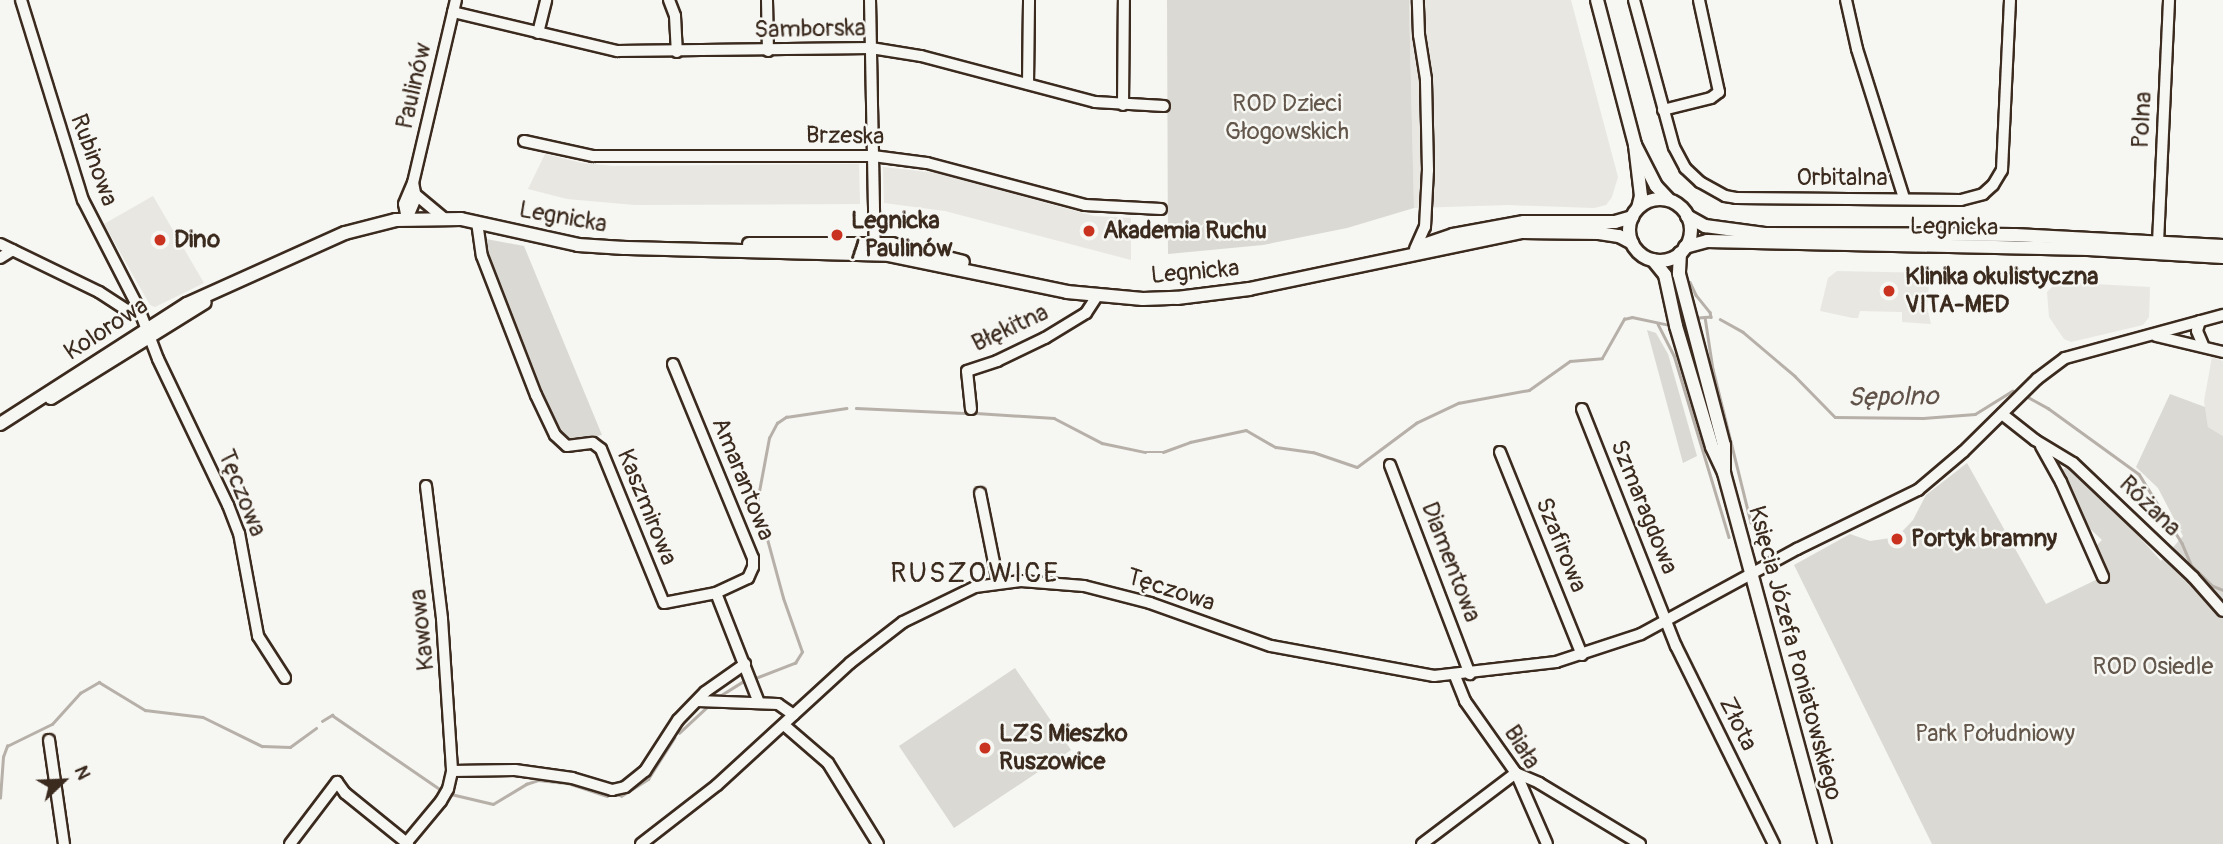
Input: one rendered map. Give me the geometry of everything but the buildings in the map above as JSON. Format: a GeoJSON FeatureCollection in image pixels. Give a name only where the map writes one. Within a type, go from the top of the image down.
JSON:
{"type":"FeatureCollection","features":[{"type":"Feature","properties":{"kind":"main road"},"geometry":{"type":"LineString","coordinates":[[1597,0],[1635,145],[1641,197],[1629,230],[1632,243],[1642,255],[1653,260],[1664,260],[1682,250],[1690,232],[1687,216],[1656,186],[1635,145]]}},
{"type":"Feature","properties":{"kind":"main road"},"geometry":{"type":"LineString","coordinates":[[1635,213],[1656,199],[1669,200]]}},
{"type":"Feature","properties":{"kind":"main road","name":"Legnicka"},"geometry":{"type":"LineString","coordinates":[[1401,255],[1437,240],[1524,222],[1619,222],[1635,213]]}},
{"type":"Feature","properties":{"kind":"main road","name":"Legnicka"},"geometry":{"type":"LineString","coordinates":[[1687,216],[1705,226],[1764,234],[2015,235],[2223,246]]}},
{"type":"Feature","properties":{"kind":"main road","name":"Legnicka"},"geometry":{"type":"LineString","coordinates":[[407,219],[444,218],[477,222],[578,245],[926,251],[992,275],[1097,296],[1177,298],[1214,294],[1401,255],[1544,230],[1613,235],[1632,243]]}},
{"type":"Feature","properties":{"kind":"main road","name":"Kolorowa"},"geometry":{"type":"LineString","coordinates":[[0,423],[147,333],[187,304],[345,233],[407,219]]}},
{"type":"Feature","properties":{"kind":"main road","name":"Legnicka"},"geometry":{"type":"LineString","coordinates":[[1682,250],[1707,242],[2088,249],[2223,257]]}},
{"type":"Feature","properties":{"kind":"main road","name":"Księcia Józefa Poniatowskiego"},"geometry":{"type":"LineString","coordinates":[[1682,250],[1679,276],[1724,445],[1724,473]]}},
{"type":"Feature","properties":{"kind":"main road","name":"Księcia Józefa Poniatowskiego"},"geometry":{"type":"LineString","coordinates":[[1653,260],[1665,275],[1676,326],[1712,447],[1724,473],[1825,844]]}},
{"type":"Feature","properties":{"kind":"street","name":"Rubinowa"},"geometry":{"type":"LineString","coordinates":[[21,0],[83,200],[138,309],[147,333]]}},
{"type":"Feature","properties":{"kind":"street","name":"Paulinów"},"geometry":{"type":"LineString","coordinates":[[407,219],[404,204],[413,183],[456,0]]}},
{"type":"Feature","properties":{"kind":"street"},"geometry":{"type":"LineString","coordinates":[[538,33],[546,0]]}},
{"type":"Feature","properties":{"kind":"street"},"geometry":{"type":"LineString","coordinates":[[669,0],[675,16],[677,52]]}},
{"type":"Feature","properties":{"kind":"street"},"geometry":{"type":"LineString","coordinates":[[767,0],[768,51]]}},
{"type":"Feature","properties":{"kind":"street"},"geometry":{"type":"LineString","coordinates":[[870,0],[875,249]]}},
{"type":"Feature","properties":{"kind":"street"},"geometry":{"type":"LineString","coordinates":[[1028,84],[1029,0]]}},
{"type":"Feature","properties":{"kind":"street"},"geometry":{"type":"LineString","coordinates":[[1123,105],[1124,0]]}},
{"type":"Feature","properties":{"kind":"street"},"geometry":{"type":"LineString","coordinates":[[1415,249],[1425,228],[1428,153],[1426,79],[1419,35],[1418,0]]}},
{"type":"Feature","properties":{"kind":"street","name":"Orbitalna"},"geometry":{"type":"LineString","coordinates":[[1634,0],[1674,147],[1685,168],[1700,182],[1725,196],[1971,199],[1983,194],[1999,176],[2010,0]]}},
{"type":"Feature","properties":{"kind":"street"},"geometry":{"type":"LineString","coordinates":[[1663,110],[1711,98],[1719,92],[1699,0]]}},
{"type":"Feature","properties":{"kind":"street"},"geometry":{"type":"LineString","coordinates":[[1846,0],[1857,49],[1904,198]]}},
{"type":"Feature","properties":{"kind":"street","name":"Polna"},"geometry":{"type":"LineString","coordinates":[[2158,243],[2169,0]]}},
{"type":"Feature","properties":{"kind":"street","name":"Samborska"},"geometry":{"type":"LineString","coordinates":[[453,12],[599,49],[677,52],[872,48],[921,56],[1095,102],[1164,106]]}},
{"type":"Feature","properties":{"kind":"street","name":"Brzeska"},"geometry":{"type":"LineString","coordinates":[[524,141],[593,156],[873,156],[927,163],[1085,205],[1161,209]]}},
{"type":"Feature","properties":{"kind":"street","name":"Paulinów"},"geometry":{"type":"LineString","coordinates":[[407,219],[415,205],[413,183]]}},
{"type":"Feature","properties":{"kind":"street"},"geometry":{"type":"LineString","coordinates":[[415,194],[444,218]]}},
{"type":"Feature","properties":{"kind":"street","name":"Kaszmirowa"},"geometry":{"type":"LineString","coordinates":[[477,222],[482,256],[536,395],[555,435],[567,446],[593,443],[601,449],[664,603],[716,593]]}},
{"type":"Feature","properties":{"kind":"street"},"geometry":{"type":"LineString","coordinates":[[1425,228],[1437,240],[1455,245]]}},
{"type":"Feature","properties":{"kind":"street"},"geometry":{"type":"LineString","coordinates":[[0,244],[88,286],[127,310],[138,309]]}},
{"type":"Feature","properties":{"kind":"street"},"geometry":{"type":"LineString","coordinates":[[0,258],[13,250]]}},
{"type":"Feature","properties":{"kind":"street","name":"Błękitna"},"geometry":{"type":"LineString","coordinates":[[971,409],[967,371],[997,361],[1045,338],[1086,313],[1097,296]]}},
{"type":"Feature","properties":{"kind":"street","name":"Tęczowa"},"geometry":{"type":"LineString","coordinates":[[640,844],[717,785],[850,663],[918,613],[959,593],[998,582],[1040,581],[1084,586],[1150,603],[1271,646],[1416,674],[1455,676],[1527,667],[1583,655],[1667,622],[1752,573],[1918,490],[2065,358],[2223,315]]}},
{"type":"Feature","properties":{"kind":"street"},"geometry":{"type":"LineString","coordinates":[[2200,321],[2197,331],[2203,345]]}},
{"type":"Feature","properties":{"kind":"street"},"geometry":{"type":"LineString","coordinates":[[2184,325],[2189,342]]}},
{"type":"Feature","properties":{"kind":"street","name":"Tęczowa"},"geometry":{"type":"LineString","coordinates":[[147,333],[228,505],[239,533],[258,636],[285,678]]}},
{"type":"Feature","properties":{"kind":"street"},"geometry":{"type":"LineString","coordinates":[[2146,336],[2189,342],[2223,352]]}},
{"type":"Feature","properties":{"kind":"street","name":"Amarantowa"},"geometry":{"type":"LineString","coordinates":[[673,364],[753,558],[753,567],[748,578],[716,593]]}},
{"type":"Feature","properties":{"kind":"street","name":"Szmaragdowa"},"geometry":{"type":"LineString","coordinates":[[1582,409],[1667,622]]}},
{"type":"Feature","properties":{"kind":"street","name":"Różana"},"geometry":{"type":"LineString","coordinates":[[2002,414],[2039,443],[2073,463],[2090,478],[2193,577],[2223,611]]}},
{"type":"Feature","properties":{"kind":"street","name":"Różana"},"geometry":{"type":"LineString","coordinates":[[2039,443],[2061,482],[2103,577]]}},
{"type":"Feature","properties":{"kind":"street","name":"Szafirowa"},"geometry":{"type":"LineString","coordinates":[[1500,452],[1583,655]]}},
{"type":"Feature","properties":{"kind":"street","name":"Diamentowa"},"geometry":{"type":"LineString","coordinates":[[1391,465],[1470,674]]}},
{"type":"Feature","properties":{"kind":"street","name":"Kawowa"},"geometry":{"type":"LineString","coordinates":[[426,486],[444,631],[452,771]]}},
{"type":"Feature","properties":{"kind":"street"},"geometry":{"type":"LineString","coordinates":[[980,493],[998,582]]}},
{"type":"Feature","properties":{"kind":"street"},"geometry":{"type":"LineString","coordinates":[[716,593],[759,702]]}},
{"type":"Feature","properties":{"kind":"street","name":"Złota"},"geometry":{"type":"LineString","coordinates":[[1667,622],[1676,646],[1774,844]]}},
{"type":"Feature","properties":{"kind":"street"},"geometry":{"type":"LineString","coordinates":[[290,844],[337,782],[345,793],[407,843],[441,801],[448,789],[452,771],[515,770],[572,778],[606,789],[618,789],[640,777],[673,726],[698,701],[745,664]]}},
{"type":"Feature","properties":{"kind":"street","name":"Biała"},"geometry":{"type":"LineString","coordinates":[[1455,676],[1465,701],[1516,773],[1548,844]]}},
{"type":"Feature","properties":{"kind":"street"},"geometry":{"type":"LineString","coordinates":[[698,701],[778,704],[794,715]]}},
{"type":"Feature","properties":{"kind":"street"},"geometry":{"type":"LineString","coordinates":[[784,725],[828,763],[878,844]]}},
{"type":"Feature","properties":{"kind":"street"},"geometry":{"type":"LineString","coordinates":[[49,740],[64,844]]}},
{"type":"Feature","properties":{"kind":"street"},"geometry":{"type":"LineString","coordinates":[[1422,844],[1516,773],[1539,783],[1640,844]]}},
{"type":"Feature","properties":{"kind":"shaded area"},"geometry":{"type":"Polygon","coordinates":[[[1409,0],[1571,0],[1618,177],[1612,197],[1606,205],[1594,208],[1508,205],[1414,208],[1409,0]]]}},
{"type":"Feature","properties":{"kind":"shaded area"},"geometry":{"type":"Polygon","coordinates":[[[545,154],[582,163],[613,166],[859,164],[860,204],[635,205],[567,199],[528,189],[545,154]]]}},
{"type":"Feature","properties":{"kind":"shaded area"},"geometry":{"type":"Polygon","coordinates":[[[883,167],[937,173],[1094,216],[1131,218],[1131,260],[945,211],[884,203],[883,167]]]}},
{"type":"Feature","properties":{"kind":"shaded area"},"geometry":{"type":"Polygon","coordinates":[[[153,196],[204,283],[155,307],[150,305],[104,224],[153,196]]]}},
{"type":"Feature","properties":{"kind":"shaded area"},"geometry":{"type":"Polygon","coordinates":[[[1837,271],[1930,273],[1927,307],[1931,324],[1902,322],[1902,312],[1860,311],[1858,318],[1853,318],[1820,311],[1828,278],[1837,271]]]}},
{"type":"Feature","properties":{"kind":"shaded area"},"geometry":{"type":"Polygon","coordinates":[[[2057,282],[2150,287],[2149,317],[2143,325],[2071,342],[2064,339],[2049,317],[2047,292],[2057,282]]]}},
{"type":"Feature","properties":{"kind":"shaded area"},"geometry":{"type":"Polygon","coordinates":[[[2212,357],[2223,361],[2223,436],[2208,427],[2204,401],[2212,357]]]}},
{"type":"Feature","properties":{"kind":"green space","name":"ROD Dzieci Głogowskich"},"geometry":{"type":"Polygon","coordinates":[[[1167,0],[1409,0],[1414,208],[1347,228],[1263,245],[1168,254],[1167,0]]]}},
{"type":"Feature","properties":{"kind":"green space"},"geometry":{"type":"Polygon","coordinates":[[[486,239],[524,246],[602,435],[570,442],[558,430],[490,264],[486,239]]]}},
{"type":"Feature","properties":{"kind":"green space"},"geometry":{"type":"Polygon","coordinates":[[[1647,330],[1656,333],[1668,354],[1697,456],[1683,463],[1647,330]]]}},
{"type":"Feature","properties":{"kind":"green space","name":"Park Południowy"},"geometry":{"type":"Polygon","coordinates":[[[2170,394],[2205,407],[2208,427],[2223,436],[2223,844],[1932,844],[1794,565],[1850,534],[1870,541],[1897,537],[1913,520],[1926,495],[1967,463],[2046,604],[2106,575],[2094,548],[2102,540],[2085,524],[2060,471],[2070,465],[2101,494],[2161,561],[2183,536],[2158,488],[2136,467],[2170,394]]]}},
{"type":"Feature","properties":{"kind":"green space","name":"LZS Mieszko Ruszowice"},"geometry":{"type":"Polygon","coordinates":[[[1015,668],[1071,750],[954,828],[899,746],[1015,668]]]}},
{"type":"Feature","properties":{"kind":"waterway"},"geometry":{"type":"LineString","coordinates":[[1690,282],[1696,295],[1710,312],[1711,317],[1699,318]]}},
{"type":"Feature","properties":{"kind":"waterway"},"geometry":{"type":"LineString","coordinates":[[976,413],[1054,418],[1102,443],[1145,452],[1163,452],[1190,442],[1246,430],[1276,447],[1313,452],[1357,467],[1416,423],[1458,403],[1529,390],[1570,361],[1602,358],[1624,319],[1632,317],[1666,324]]}},
{"type":"Feature","properties":{"kind":"waterway"},"geometry":{"type":"LineString","coordinates":[[1705,317],[1713,369],[1751,522]]}},
{"type":"Feature","properties":{"kind":"waterway","name":"Sępolno"},"geometry":{"type":"LineString","coordinates":[[1720,319],[1743,332],[1795,376],[1835,417],[1923,418],[1975,414],[2012,391]]}},
{"type":"Feature","properties":{"kind":"waterway"},"geometry":{"type":"LineString","coordinates":[[1658,324],[1674,355],[1729,537]]}},
{"type":"Feature","properties":{"kind":"waterway","name":"Sępolno"},"geometry":{"type":"LineString","coordinates":[[2028,397],[2048,408],[2139,474],[2182,543],[2192,566],[2213,586],[2223,590]]}},
{"type":"Feature","properties":{"kind":"waterway"},"geometry":{"type":"LineString","coordinates":[[758,677],[795,663],[802,652],[783,598],[757,502],[769,438],[777,423],[786,417],[846,408]]}},
{"type":"Feature","properties":{"kind":"waterway"},"geometry":{"type":"LineString","coordinates":[[856,408],[964,413]]}},
{"type":"Feature","properties":{"kind":"waterway"},"geometry":{"type":"LineString","coordinates":[[0,798],[3,757],[7,746],[52,724],[80,693],[99,682],[145,710],[203,717],[262,746],[290,747],[316,728]]}},
{"type":"Feature","properties":{"kind":"waterway"},"geometry":{"type":"LineString","coordinates":[[718,697],[742,682]]}},
{"type":"Feature","properties":{"kind":"waterway"},"geometry":{"type":"LineString","coordinates":[[679,733],[708,706]]}},
{"type":"Feature","properties":{"kind":"waterway"},"geometry":{"type":"LineString","coordinates":[[322,721],[332,715],[441,790]]}},
{"type":"Feature","properties":{"kind":"waterway"},"geometry":{"type":"LineString","coordinates":[[451,794],[493,804],[526,784],[538,780],[568,783],[607,796],[621,796],[648,779],[674,738]]}},
{"type":"Feature","properties":{"kind":"place","name":"Akademia Ruchu"},"geometry":{"type":"Point","coordinates":[1089,231]}},
{"type":"Feature","properties":{"kind":"place","name":"Legnicka / Paulinów"},"geometry":{"type":"Point","coordinates":[837,235]}},
{"type":"Feature","properties":{"kind":"place","name":"Dino"},"geometry":{"type":"Point","coordinates":[160,240]}},
{"type":"Feature","properties":{"kind":"place","name":"Klinika okulistyczna VITA-MED"},"geometry":{"type":"Point","coordinates":[1889,291]}},
{"type":"Feature","properties":{"kind":"place","name":"Portyk bramny"},"geometry":{"type":"Point","coordinates":[1897,539]}},
{"type":"Feature","properties":{"kind":"place","name":"LZS Mieszko Ruszowice"},"geometry":{"type":"Point","coordinates":[985,748]}},
{"type":"Feature","properties":{"kind":"district","name":"RUSZOWICE"},"geometry":{"type":"Point","coordinates":[975,574]}},
{"type":"Feature","properties":{"kind":"park label","name":"ROD Osiedle"},"geometry":{"type":"Point","coordinates":[2153,667]}}]}
